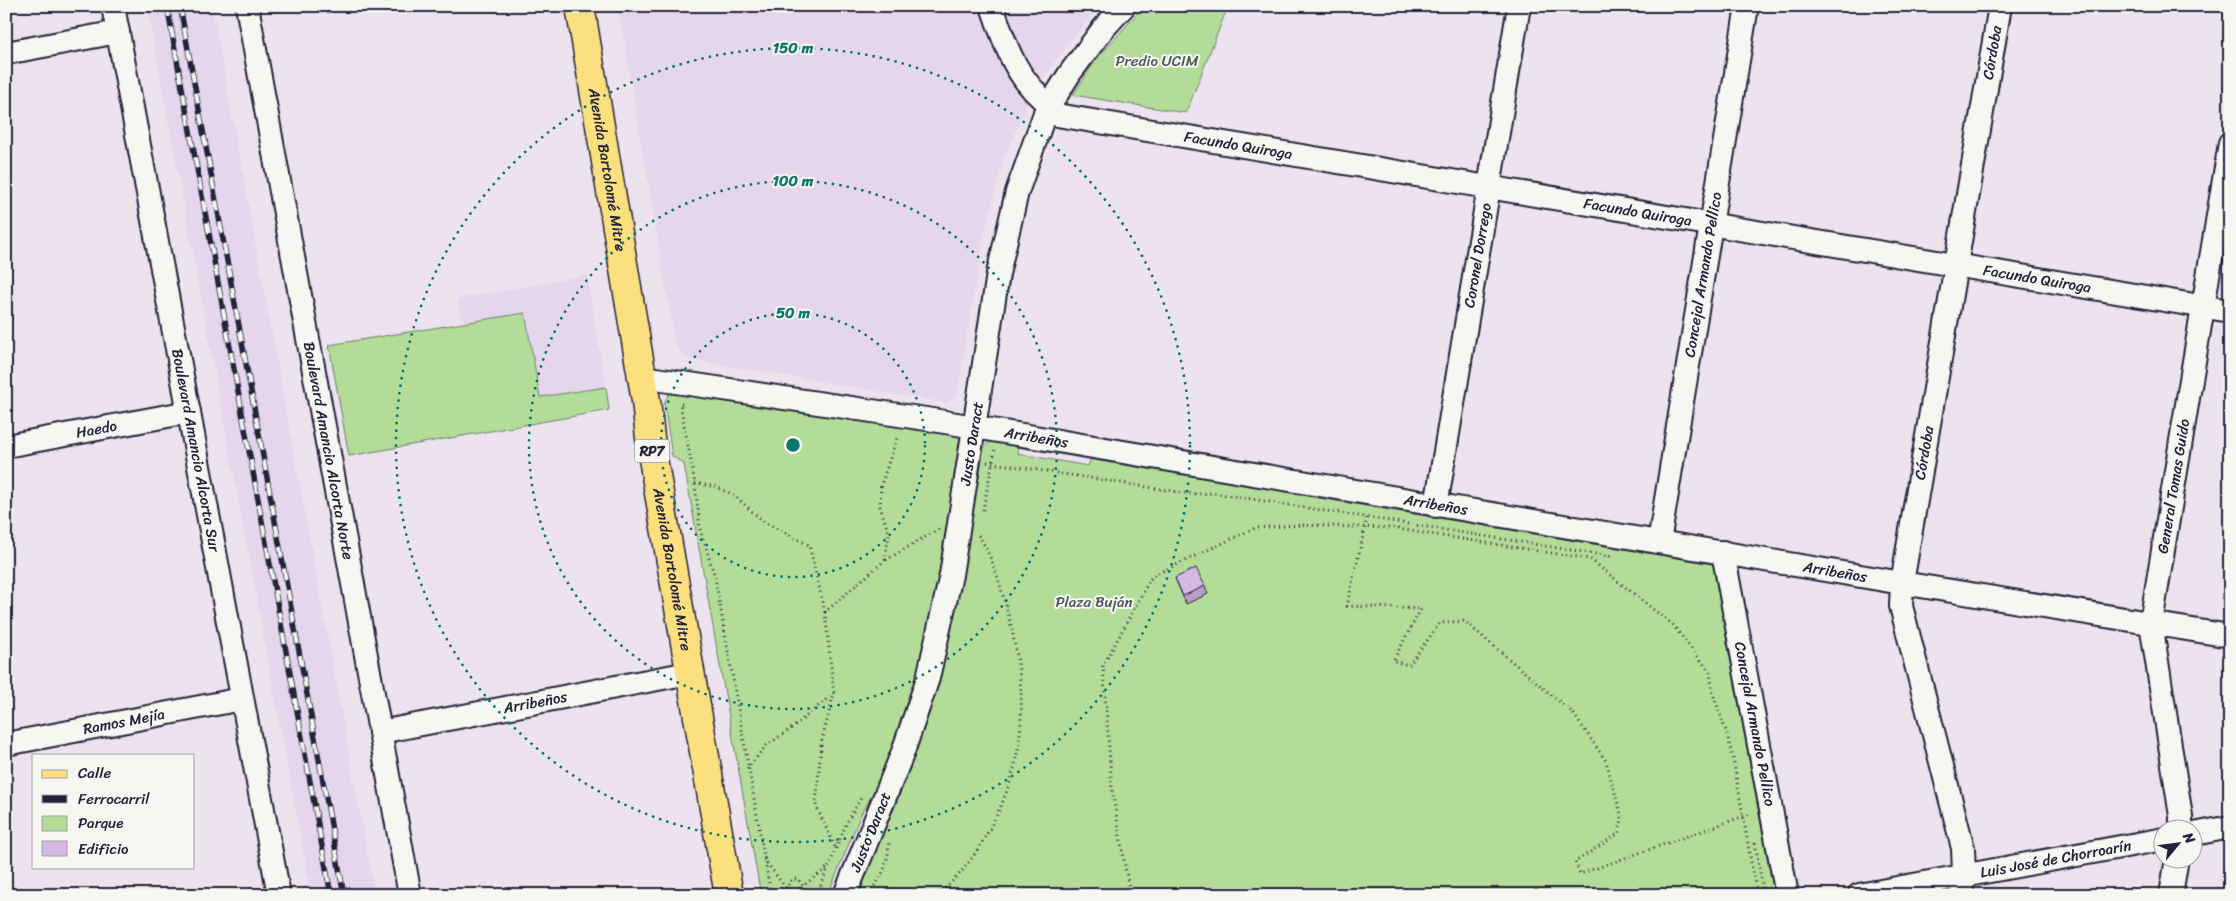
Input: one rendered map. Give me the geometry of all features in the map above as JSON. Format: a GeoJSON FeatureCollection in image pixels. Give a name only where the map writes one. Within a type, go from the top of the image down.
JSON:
{"type":"FeatureCollection","features":[{"type":"Feature","properties":{"kind":"main road","name":"Avenida Bartolomé Mitre"},"geometry":{"type":"LineString","coordinates":[[580,6],[690,673],[729,895]]}},
{"type":"Feature","properties":{"kind":"street","name":"Boulevard Amancio Alcorta Sur"},"geometry":{"type":"LineString","coordinates":[[113,6],[279,895]]}},
{"type":"Feature","properties":{"kind":"street","name":"Boulevard Amancio Alcorta Norte"},"geometry":{"type":"LineString","coordinates":[[247,6],[410,895]]}},
{"type":"Feature","properties":{"kind":"street"},"geometry":{"type":"LineString","coordinates":[[992,6],[1008,53],[1033,93],[1048,109]]}},
{"type":"Feature","properties":{"kind":"street","name":"Justo Daract"},"geometry":{"type":"LineString","coordinates":[[845,895],[918,713],[940,626],[962,514],[973,427],[998,274],[1017,192],[1048,109],[1070,73],[1103,29],[1124,6]]}},
{"type":"Feature","properties":{"kind":"street","name":"Coronel Dorrego"},"geometry":{"type":"LineString","coordinates":[[1436,506],[1519,6]]}},
{"type":"Feature","properties":{"kind":"street","name":"Concejal Armando Pellico"},"geometry":{"type":"LineString","coordinates":[[1658,542],[1747,6]]}},
{"type":"Feature","properties":{"kind":"street","name":"Córdoba"},"geometry":{"type":"LineString","coordinates":[[1962,885],[1963,848],[1901,606],[1902,583],[2000,6]]}},
{"type":"Feature","properties":{"kind":"street"},"geometry":{"type":"LineString","coordinates":[[6,53],[118,32]]}},
{"type":"Feature","properties":{"kind":"street","name":"Facundo Quiroga"},"geometry":{"type":"LineString","coordinates":[[1048,109],[1489,186],[2230,311]]}},
{"type":"Feature","properties":{"kind":"street","name":"General Tomas Guido"},"geometry":{"type":"LineString","coordinates":[[2181,818],[2151,623],[2230,143]]}},
{"type":"Feature","properties":{"kind":"street","name":"Arribeños"},"geometry":{"type":"LineString","coordinates":[[642,377],[973,427],[1436,506],[2230,636]]}},
{"type":"Feature","properties":{"kind":"street","name":"Haedo"},"geometry":{"type":"LineString","coordinates":[[6,446],[189,412]]}},
{"type":"Feature","properties":{"kind":"street","name":"Concejal Armando Pellico"},"geometry":{"type":"LineString","coordinates":[[1723,552],[1787,895]]}},
{"type":"Feature","properties":{"kind":"street","name":"Arribeños"},"geometry":{"type":"LineString","coordinates":[[380,732],[690,673]]}},
{"type":"Feature","properties":{"kind":"street","name":"Ramos Mejía"},"geometry":{"type":"LineString","coordinates":[[6,744],[242,699]]}},
{"type":"Feature","properties":{"kind":"street"},"geometry":{"type":"LineString","coordinates":[[2204,832],[2230,828]]}},
{"type":"Feature","properties":{"kind":"street","name":"Luis José de Chorroarín"},"geometry":{"type":"LineString","coordinates":[[1859,895],[1962,885],[2154,841]]}},
{"type":"Feature","properties":{"kind":"street"},"geometry":{"type":"LineString","coordinates":[[2171,895],[2175,868]]}},
{"type":"Feature","properties":{"kind":"path"},"geometry":{"type":"LineString","coordinates":[[689,405],[680,404],[695,483],[700,530],[715,577],[747,769],[771,895]]}},
{"type":"Feature","properties":{"kind":"path"},"geometry":{"type":"LineString","coordinates":[[885,560],[889,534],[880,506],[881,485],[899,432],[890,430]]}},
{"type":"Feature","properties":{"kind":"path"},"geometry":{"type":"LineString","coordinates":[[969,462],[992,463],[1192,494],[1214,493],[1623,558]]}},
{"type":"Feature","properties":{"kind":"path"},"geometry":{"type":"LineString","coordinates":[[695,483],[716,487],[734,495],[764,522],[809,545],[826,612],[834,693],[821,744],[816,806],[836,848]]}},
{"type":"Feature","properties":{"kind":"path"},"geometry":{"type":"LineString","coordinates":[[937,895],[956,880],[979,849],[999,811],[1015,768],[1022,717],[1020,674],[1001,587],[978,534],[962,514]]}},
{"type":"Feature","properties":{"kind":"path"},"geometry":{"type":"LineString","coordinates":[[1367,518],[1347,606],[1421,610],[1393,661],[1409,665],[1440,623],[1464,621],[1573,713],[1606,761],[1622,818],[1619,832],[1575,862],[1580,874],[1750,814]]}},
{"type":"Feature","properties":{"kind":"path"},"geometry":{"type":"LineString","coordinates":[[1130,895],[1112,789],[1103,666],[1152,576],[1255,528],[1301,525],[1391,528],[1590,559],[1673,625],[1710,672],[1713,694],[1728,734],[1757,895]]}},
{"type":"Feature","properties":{"kind":"path"},"geometry":{"type":"LineString","coordinates":[[826,612],[885,560],[943,526],[942,536]]}},
{"type":"Feature","properties":{"kind":"path"},"geometry":{"type":"LineString","coordinates":[[747,769],[766,746],[792,728],[834,693]]}},
{"type":"Feature","properties":{"kind":"path"},"geometry":{"type":"LineString","coordinates":[[817,895],[836,848],[866,790]]}},
{"type":"Feature","properties":{"kind":"path"},"geometry":{"type":"LineString","coordinates":[[1748,805],[1752,823]]}},
{"type":"Feature","properties":{"kind":"path"},"geometry":{"type":"LineString","coordinates":[[1755,841],[1764,895]]}},
{"type":"Feature","properties":{"kind":"path"},"geometry":{"type":"LineString","coordinates":[[764,858],[786,888],[787,895]]}},
{"type":"Feature","properties":{"kind":"path"},"geometry":{"type":"LineString","coordinates":[[800,895],[803,886],[829,867]]}},
{"type":"Feature","properties":{"kind":"path"},"geometry":{"type":"LineString","coordinates":[[786,888],[792,879],[798,879],[803,886]]}},
{"type":"Feature","properties":{"kind":"shaded area"},"geometry":{"type":"Polygon","coordinates":[[[147,6],[212,6],[375,895],[311,895],[147,6]]]}},
{"type":"Feature","properties":{"kind":"shaded area"},"geometry":{"type":"Polygon","coordinates":[[[618,6],[1101,6],[1073,37],[1033,93],[1005,155],[984,235],[957,396],[946,403],[686,359],[675,344],[618,6]]]}},
{"type":"Feature","properties":{"kind":"shaded area"},"geometry":{"type":"Polygon","coordinates":[[[587,275],[606,387],[540,397],[525,313],[462,323],[457,299],[587,275]]]}},
{"type":"Feature","properties":{"kind":"green space","name":"Predio UCIM"},"geometry":{"type":"Polygon","coordinates":[[[1144,6],[1228,6],[1186,113],[1073,95],[1095,61],[1144,6]]]}},
{"type":"Feature","properties":{"kind":"green space"},"geometry":{"type":"Polygon","coordinates":[[[525,313],[540,397],[606,387],[609,410],[349,456],[329,345],[525,313]]]}},
{"type":"Feature","properties":{"kind":"green space"},"geometry":{"type":"Polygon","coordinates":[[[678,391],[963,437],[945,565],[919,680],[885,773],[861,814],[828,895],[757,895],[760,890],[684,464],[672,456],[664,403],[669,394],[678,391]]]}},
{"type":"Feature","properties":{"kind":"green space","name":"Plaza Buján"},"geometry":{"type":"Polygon","coordinates":[[[990,441],[1016,443],[1019,454],[1088,466],[1092,456],[1319,498],[1713,564],[1774,895],[856,895],[899,798],[923,726],[953,608],[984,448],[990,441]]]}},
{"type":"Feature","properties":{"kind":"building"},"geometry":{"type":"Polygon","coordinates":[[[1196,568],[1205,586],[1183,596],[1175,578],[1196,568]]]}},
{"type":"Feature","properties":{"kind":"railway"},"geometry":{"type":"LineString","coordinates":[[167,6],[331,895]]}},
{"type":"Feature","properties":{"kind":"railway"},"geometry":{"type":"LineString","coordinates":[[180,6],[344,895]]}}]}
